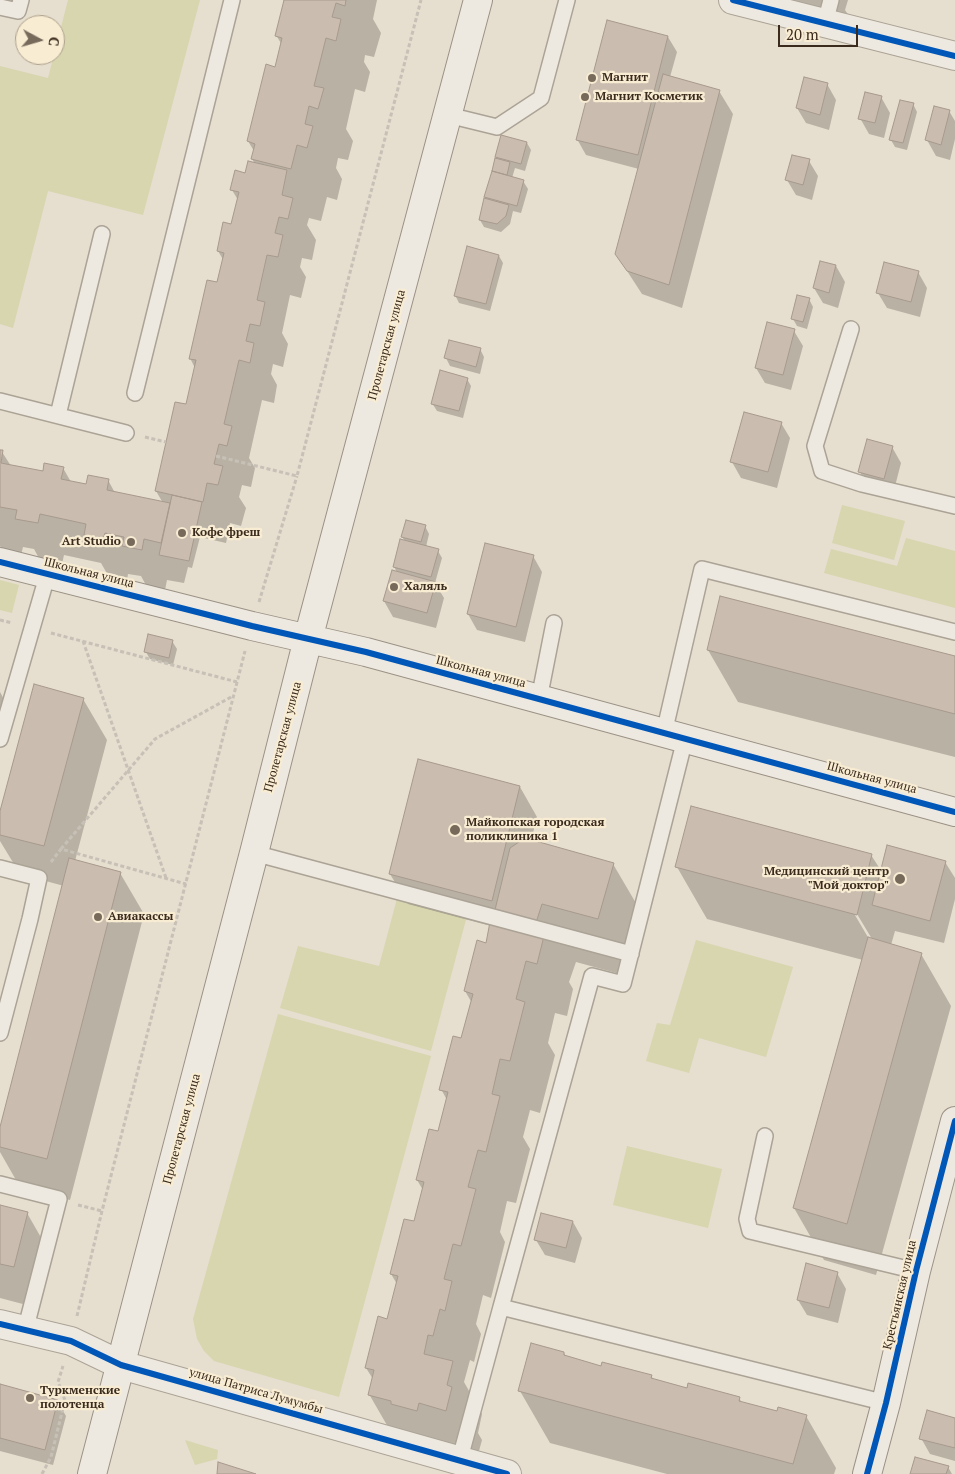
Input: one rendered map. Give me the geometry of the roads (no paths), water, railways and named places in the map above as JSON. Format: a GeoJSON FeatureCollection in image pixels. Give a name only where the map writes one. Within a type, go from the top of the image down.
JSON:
{"type":"FeatureCollection","features":[{"type":"Feature","properties":{"kind":"street","name":"Пролетарская улица"},"geometry":{"type":"LineString","coordinates":[[92,1474],[254,854],[308,639],[478,0]]}},
{"type":"Feature","properties":{"kind":"street"},"geometry":{"type":"LineString","coordinates":[[733,0],[828,11],[955,56]]}},
{"type":"Feature","properties":{"kind":"street","name":"Школьная улица"},"geometry":{"type":"LineString","coordinates":[[0,562],[252,626],[366,652],[955,812]]}},
{"type":"Feature","properties":{"kind":"street","name":"Крестьянская улица"},"geometry":{"type":"LineString","coordinates":[[867,1474],[886,1403],[916,1271],[948,1178],[955,1121]]}},
{"type":"Feature","properties":{"kind":"street","name":"улица Патриса Лумумбы"},"geometry":{"type":"LineString","coordinates":[[13,1327],[71,1341],[121,1365],[380,1438],[492,1472]]}},
{"type":"Feature","properties":{"kind":"lane"},"geometry":{"type":"LineString","coordinates":[[0,7],[18,11],[21,0]]}},
{"type":"Feature","properties":{"kind":"lane"},"geometry":{"type":"LineString","coordinates":[[135,394],[232,0]]}},
{"type":"Feature","properties":{"kind":"lane"},"geometry":{"type":"LineString","coordinates":[[448,115],[497,127],[541,98],[567,0]]}},
{"type":"Feature","properties":{"kind":"lane"},"geometry":{"type":"LineString","coordinates":[[58,415],[102,234]]}},
{"type":"Feature","properties":{"kind":"lane"},"geometry":{"type":"LineString","coordinates":[[851,329],[815,446],[822,471],[862,484],[955,506]]}},
{"type":"Feature","properties":{"kind":"lane"},"geometry":{"type":"LineString","coordinates":[[0,401],[126,433]]}},
{"type":"Feature","properties":{"kind":"lane"},"geometry":{"type":"LineString","coordinates":[[459,1462],[592,976],[623,984],[631,954],[674,736],[702,568],[955,632]]}},
{"type":"Feature","properties":{"kind":"lane"},"geometry":{"type":"LineString","coordinates":[[0,739],[48,573]]}},
{"type":"Feature","properties":{"kind":"lane"},"geometry":{"type":"LineString","coordinates":[[539,699],[554,623]]}},
{"type":"Feature","properties":{"kind":"lane"},"geometry":{"type":"LineString","coordinates":[[254,854],[631,954]]}},
{"type":"Feature","properties":{"kind":"lane"},"geometry":{"type":"LineString","coordinates":[[0,868],[39,878],[0,1033]]}},
{"type":"Feature","properties":{"kind":"lane"},"geometry":{"type":"LineString","coordinates":[[765,1136],[747,1219],[750,1231],[916,1271]]}},
{"type":"Feature","properties":{"kind":"lane"},"geometry":{"type":"LineString","coordinates":[[0,1184],[58,1200],[13,1327]]}},
{"type":"Feature","properties":{"kind":"lane"},"geometry":{"type":"LineString","coordinates":[[501,1307],[886,1403]]}},
{"type":"Feature","properties":{"kind":"place","name":"Магнит"},"geometry":{"type":"Point","coordinates":[592,78]}},
{"type":"Feature","properties":{"kind":"place","name":"Магнит Косметик"},"geometry":{"type":"Point","coordinates":[585,97]}},
{"type":"Feature","properties":{"kind":"place","name":"Кофе фреш"},"geometry":{"type":"Point","coordinates":[182,533]}},
{"type":"Feature","properties":{"kind":"place","name":"Art Studio"},"geometry":{"type":"Point","coordinates":[131,542]}},
{"type":"Feature","properties":{"kind":"place","name":"Халяль"},"geometry":{"type":"Point","coordinates":[394,587]}},
{"type":"Feature","properties":{"kind":"place","name":"Майкопская городская поликлиника 1"},"geometry":{"type":"Point","coordinates":[455,830]}},
{"type":"Feature","properties":{"kind":"place","name":"Медицинский центр \"Мой доктор\""},"geometry":{"type":"Point","coordinates":[900,879]}},
{"type":"Feature","properties":{"kind":"place","name":"Авиакассы"},"geometry":{"type":"Point","coordinates":[98,917]}},
{"type":"Feature","properties":{"kind":"place","name":"Туркменские полотенца"},"geometry":{"type":"Point","coordinates":[30,1398]}}]}
